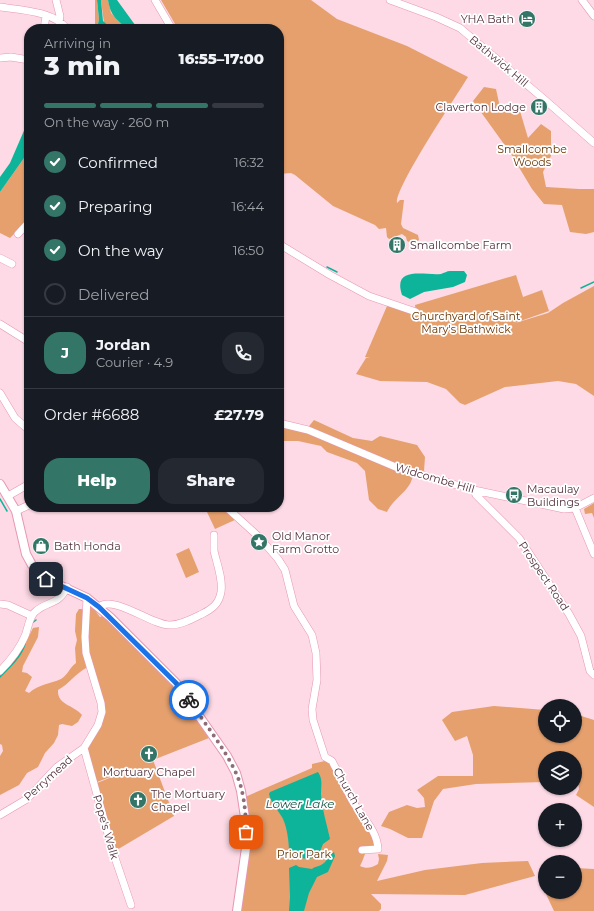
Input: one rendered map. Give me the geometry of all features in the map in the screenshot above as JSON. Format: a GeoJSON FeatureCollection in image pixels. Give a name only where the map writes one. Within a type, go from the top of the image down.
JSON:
{"type":"FeatureCollection","features":[{"type":"Feature","properties":{"kind":"main road"},"geometry":{"type":"LineString","coordinates":[[0,484],[16,511],[26,554],[32,565],[46,579],[67,587],[87,598],[99,607],[176,683],[227,756],[236,772],[241,791],[247,841],[237,911]]}},
{"type":"Feature","properties":{"kind":"street"},"geometry":{"type":"LineString","coordinates":[[0,7],[46,16],[59,22],[60,16],[56,0]]}},
{"type":"Feature","properties":{"kind":"street"},"geometry":{"type":"LineString","coordinates":[[155,0],[169,24]]}},
{"type":"Feature","properties":{"kind":"street","name":"Bathwick Hill"},"geometry":{"type":"LineString","coordinates":[[390,0],[436,16],[460,28],[594,143]]}},
{"type":"Feature","properties":{"kind":"street"},"geometry":{"type":"LineString","coordinates":[[582,0],[594,16]]}},
{"type":"Feature","properties":{"kind":"street"},"geometry":{"type":"LineString","coordinates":[[45,24],[46,16]]}},
{"type":"Feature","properties":{"kind":"street"},"geometry":{"type":"LineString","coordinates":[[0,58],[11,57],[24,59]]}},
{"type":"Feature","properties":{"kind":"street"},"geometry":{"type":"LineString","coordinates":[[18,234],[24,227]]}},
{"type":"Feature","properties":{"kind":"street"},"geometry":{"type":"LineString","coordinates":[[284,247],[355,289],[386,303],[416,312]]}},
{"type":"Feature","properties":{"kind":"street"},"geometry":{"type":"LineString","coordinates":[[0,258],[12,264]]}},
{"type":"Feature","properties":{"kind":"street"},"geometry":{"type":"LineString","coordinates":[[0,324],[24,339]]}},
{"type":"Feature","properties":{"kind":"street"},"geometry":{"type":"LineString","coordinates":[[0,393],[15,418],[24,426]]}},
{"type":"Feature","properties":{"kind":"street","name":"Widcombe Hill"},"geometry":{"type":"LineString","coordinates":[[284,424],[308,430],[398,468],[474,490],[558,508],[570,509],[594,498]]}},
{"type":"Feature","properties":{"kind":"street"},"geometry":{"type":"LineString","coordinates":[[8,496],[24,487]]}},
{"type":"Feature","properties":{"kind":"street","name":"Prospect Road"},"geometry":{"type":"LineString","coordinates":[[474,490],[476,495],[519,538],[569,614],[581,636],[590,671],[594,675]]}},
{"type":"Feature","properties":{"kind":"street"},"geometry":{"type":"LineString","coordinates":[[16,511],[24,507]]}},
{"type":"Feature","properties":{"kind":"street"},"geometry":{"type":"LineString","coordinates":[[575,508],[594,554]]}},
{"type":"Feature","properties":{"kind":"street","name":"Church Lane"},"geometry":{"type":"LineString","coordinates":[[232,512],[259,537],[278,559],[285,570],[294,606],[312,634],[316,653],[317,680],[312,709],[313,720],[325,758],[332,761],[353,802],[373,830],[378,849],[362,850]]}},
{"type":"Feature","properties":{"kind":"street"},"geometry":{"type":"LineString","coordinates":[[99,607],[102,604],[121,606],[161,624],[171,625],[186,622],[206,612],[215,606],[219,601],[221,592],[221,582],[214,549],[214,535]]}},
{"type":"Feature","properties":{"kind":"street"},"geometry":{"type":"LineString","coordinates":[[0,672],[19,647],[32,616],[36,611],[63,596],[67,587]]}},
{"type":"Feature","properties":{"kind":"street","name":"Perrymead"},"geometry":{"type":"LineString","coordinates":[[0,816],[27,799],[57,767],[84,748],[98,725],[102,712],[101,703],[86,653],[85,637],[87,598]]}},
{"type":"Feature","properties":{"kind":"street"},"geometry":{"type":"LineString","coordinates":[[0,604],[8,605],[32,616]]}},
{"type":"Feature","properties":{"kind":"street","name":"Pope's Walk"},"geometry":{"type":"LineString","coordinates":[[84,748],[113,852],[131,905]]}},
{"type":"Feature","properties":{"kind":"green space"},"geometry":{"type":"Polygon","coordinates":[[[95,0],[97,0],[99,19],[98,24],[95,24],[95,0]]]}},
{"type":"Feature","properties":{"kind":"green space"},"geometry":{"type":"Polygon","coordinates":[[[101,0],[108,0],[111,13],[122,24],[104,23],[101,0]]]}},
{"type":"Feature","properties":{"kind":"green space"},"geometry":{"type":"Polygon","coordinates":[[[161,0],[311,0],[337,19],[407,46],[468,77],[415,162],[399,194],[397,203],[400,200],[404,200],[401,224],[403,228],[418,235],[419,240],[414,244],[407,241],[406,237],[402,234],[389,239],[387,237],[386,228],[379,229],[375,225],[333,206],[295,175],[291,173],[284,174],[284,24],[175,24],[161,0]]]}},
{"type":"Feature","properties":{"kind":"green space","name":"Smallcombe Woods"},"geometry":{"type":"Polygon","coordinates":[[[484,87],[496,89],[501,112],[513,108],[520,111],[528,138],[541,124],[551,131],[551,156],[543,172],[546,187],[594,189],[594,232],[586,234],[570,232],[562,205],[544,204],[532,189],[511,154],[473,101],[484,87]]]}},
{"type":"Feature","properties":{"kind":"green space"},"geometry":{"type":"Polygon","coordinates":[[[24,158],[24,224],[10,238],[0,233],[0,192],[24,158]]]}},
{"type":"Feature","properties":{"kind":"green space","name":"Churchyard of Saint Mary's Bathwick"},"geometry":{"type":"Polygon","coordinates":[[[516,275],[523,297],[542,290],[549,311],[512,324],[548,313],[594,286],[594,396],[576,384],[558,381],[505,387],[465,405],[460,403],[446,389],[427,382],[380,381],[356,374],[366,358],[370,358],[365,357],[387,306],[416,312],[415,305],[516,275]]]}},
{"type":"Feature","properties":{"kind":"green space"},"geometry":{"type":"Polygon","coordinates":[[[314,420],[353,438],[372,441],[380,436],[417,445],[425,457],[424,471],[413,470],[408,488],[393,503],[387,512],[378,509],[369,500],[365,471],[357,463],[327,452],[321,446],[298,441],[284,441],[284,427],[306,430],[314,420]]]}},
{"type":"Feature","properties":{"kind":"green space"},"geometry":{"type":"Polygon","coordinates":[[[594,503],[594,518],[592,513],[585,514],[584,509],[594,503]]]}},
{"type":"Feature","properties":{"kind":"green space"},"geometry":{"type":"Polygon","coordinates":[[[207,512],[229,512],[237,519],[215,529],[207,512]]]}},
{"type":"Feature","properties":{"kind":"green space"},"geometry":{"type":"Polygon","coordinates":[[[189,548],[199,572],[186,578],[176,554],[189,548]]]}},
{"type":"Feature","properties":{"kind":"green space"},"geometry":{"type":"Polygon","coordinates":[[[91,605],[100,617],[104,615],[177,688],[209,738],[153,760],[174,816],[115,851],[97,783],[134,768],[97,782],[89,762],[88,748],[103,715],[89,653],[87,637],[89,606],[91,605]]]}},
{"type":"Feature","properties":{"kind":"green space"},"geometry":{"type":"Polygon","coordinates":[[[79,609],[82,609],[84,612],[86,668],[58,690],[58,695],[63,702],[82,715],[78,722],[72,726],[62,724],[59,725],[58,735],[54,743],[45,753],[38,767],[27,773],[19,785],[0,795],[0,756],[3,751],[2,745],[0,744],[0,674],[29,636],[33,628],[39,627],[38,637],[23,666],[22,672],[27,673],[32,677],[25,691],[29,693],[41,686],[63,678],[76,663],[75,648],[77,640],[75,631],[76,614],[79,609]]]}},
{"type":"Feature","properties":{"kind":"green space"},"geometry":{"type":"Polygon","coordinates":[[[494,706],[538,709],[538,743],[582,743],[582,716],[594,720],[594,807],[576,795],[582,795],[582,751],[538,751],[538,782],[476,784],[443,789],[434,801],[422,838],[408,838],[381,826],[389,812],[407,805],[417,808],[425,807],[424,798],[417,790],[438,776],[473,776],[473,755],[467,736],[455,741],[442,720],[452,712],[494,706]]]}},
{"type":"Feature","properties":{"kind":"green space","name":"Prior Park"},"geometry":{"type":"Polygon","coordinates":[[[329,760],[377,846],[366,852],[360,866],[369,868],[378,864],[378,854],[388,855],[387,861],[377,881],[425,870],[482,863],[528,861],[535,876],[465,895],[371,894],[381,904],[381,909],[379,911],[239,911],[250,832],[245,797],[312,768],[312,764],[329,760]]]}},
{"type":"Feature","properties":{"kind":"green space"},"geometry":{"type":"Polygon","coordinates":[[[582,868],[594,869],[594,911],[554,911],[548,899],[582,899],[582,868]]]}},
{"type":"Feature","properties":{"kind":"water"},"geometry":{"type":"Polygon","coordinates":[[[97,0],[101,0],[103,21],[106,24],[98,24],[99,19],[97,0]]]}},
{"type":"Feature","properties":{"kind":"water"},"geometry":{"type":"Polygon","coordinates":[[[108,0],[117,0],[134,24],[122,24],[112,14],[108,0]]]}},
{"type":"Feature","properties":{"kind":"water"},"geometry":{"type":"Polygon","coordinates":[[[24,131],[24,158],[0,192],[0,177],[10,163],[24,131]]]}},
{"type":"Feature","properties":{"kind":"water"},"geometry":{"type":"Polygon","coordinates":[[[450,271],[464,271],[467,275],[465,282],[453,287],[424,292],[410,299],[402,295],[400,286],[402,279],[406,276],[412,274],[441,274],[450,271]]]}},
{"type":"Feature","properties":{"kind":"water","name":"Lower Lake"},"geometry":{"type":"Polygon","coordinates":[[[318,772],[321,780],[322,806],[330,839],[323,844],[318,857],[308,859],[294,857],[289,852],[286,827],[269,794],[270,792],[318,772]]]}},
{"type":"Feature","properties":{"kind":"water"},"geometry":{"type":"Polygon","coordinates":[[[334,852],[335,856],[328,872],[317,877],[309,893],[304,911],[289,911],[289,868],[296,865],[299,867],[312,869],[323,864],[334,852]]]}},
{"type":"Feature","properties":{"kind":"waterway"},"geometry":{"type":"LineString","coordinates":[[327,267],[337,272]]}},
{"type":"Feature","properties":{"kind":"waterway"},"geometry":{"type":"LineString","coordinates":[[581,288],[594,282]]}},
{"type":"Feature","properties":{"kind":"waterway"},"geometry":{"type":"LineString","coordinates":[[0,499],[7,511]]}},
{"type":"Feature","properties":{"kind":"waterway"},"geometry":{"type":"LineString","coordinates":[[32,623],[36,620]]}},
{"type":"Feature","properties":{"kind":"waterway"},"geometry":{"type":"LineString","coordinates":[[0,677],[18,658],[25,644]]}},
{"type":"Feature","properties":{"kind":"way so far"},"geometry":{"type":"LineString","coordinates":[[189,700],[227,756],[236,772],[241,791],[246,832]]}},
{"type":"Feature","properties":{"kind":"place","name":"YHA Bath"},"geometry":{"type":"Point","coordinates":[527,19]}},
{"type":"Feature","properties":{"kind":"place","name":"Claverton Lodge"},"geometry":{"type":"Point","coordinates":[539,107]}},
{"type":"Feature","properties":{"kind":"place","name":"Smallcombe Farm"},"geometry":{"type":"Point","coordinates":[397,245]}},
{"type":"Feature","properties":{"kind":"place","name":"Macaulay Buildings"},"geometry":{"type":"Point","coordinates":[514,495]}},
{"type":"Feature","properties":{"kind":"place","name":"Old Manor Farm Grotto"},"geometry":{"type":"Point","coordinates":[259,542]}},
{"type":"Feature","properties":{"kind":"place","name":"Bath Honda"},"geometry":{"type":"Point","coordinates":[41,546]}},
{"type":"Feature","properties":{"kind":"place","name":"Mortuary Chapel"},"geometry":{"type":"Point","coordinates":[149,754]}},
{"type":"Feature","properties":{"kind":"place","name":"The Mortuary Chapel"},"geometry":{"type":"Point","coordinates":[138,800]}},
{"type":"Feature","properties":{"kind":"route"},"geometry":{"type":"LineString","coordinates":[[46,579],[67,587],[87,598],[99,607],[176,683],[189,700]]}}]}
